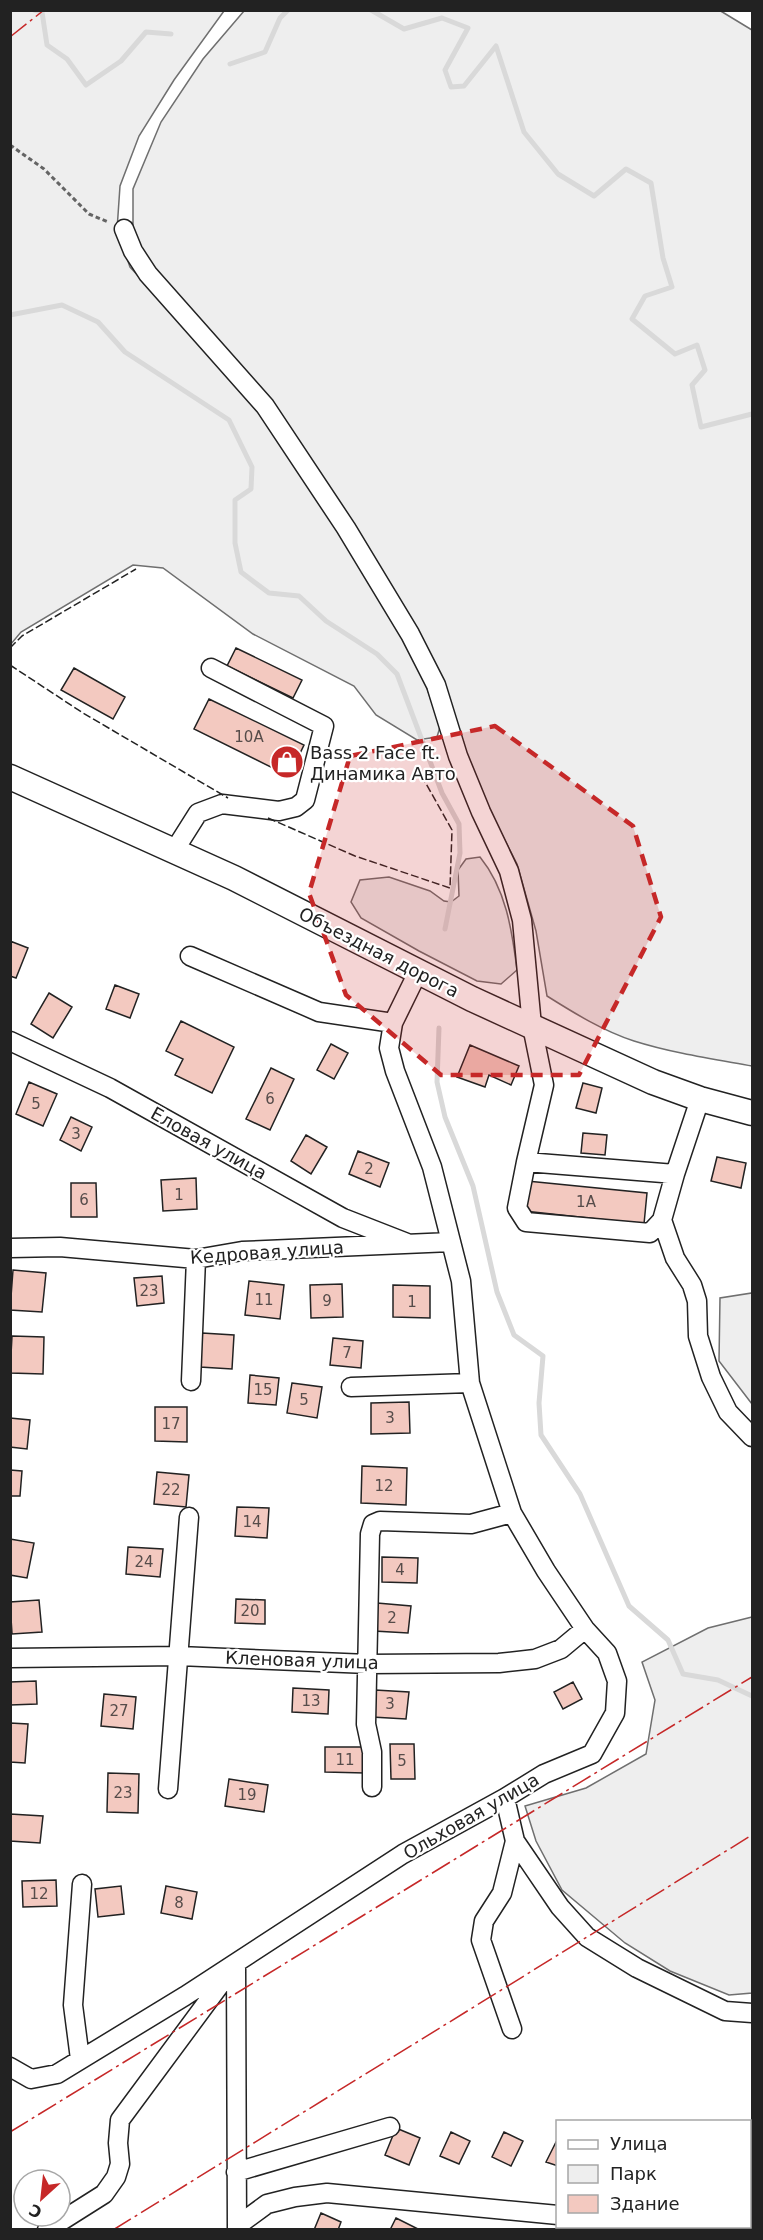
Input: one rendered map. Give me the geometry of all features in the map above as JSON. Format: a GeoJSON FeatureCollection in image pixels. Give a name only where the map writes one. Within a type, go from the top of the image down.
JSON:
{"type":"FeatureCollection","features":[{"type":"Feature","properties":{"kind":"main road","name":"Объездная дорога"},"geometry":{"type":"LineString","coordinates":[[10,777],[234,878],[418,972],[653,1082],[700,1099],[753,1113]]}},
{"type":"Feature","properties":{"kind":"street"},"geometry":{"type":"LineString","coordinates":[[124,229],[133,251],[148,274],[265,406],[346,528],[410,633],[436,685],[458,756],[509,871],[522,920],[532,1026],[544,1085],[517,1208],[526,1222],[650,1233],[662,1220],[700,1099]]}},
{"type":"Feature","properties":{"kind":"street"},"geometry":{"type":"LineString","coordinates":[[174,851],[198,813],[222,804],[279,811],[296,807],[305,800],[324,726],[211,668]]}},
{"type":"Feature","properties":{"kind":"street"},"geometry":{"type":"LineString","coordinates":[[190,956],[319,1012],[393,1023],[418,972]]}},
{"type":"Feature","properties":{"kind":"street","name":"Ольховая улица"},"geometry":{"type":"LineString","coordinates":[[10,2067],[31,2079],[57,2074],[236,1963],[403,1854],[544,1774],[592,1754],[615,1713],[617,1680],[607,1653],[585,1629],[546,1571],[512,1513],[470,1383],[460,1281],[429,1159],[395,1071],[389,1048],[393,1023]]}},
{"type":"Feature","properties":{"kind":"street","name":"Еловая улица"},"geometry":{"type":"LineString","coordinates":[[10,1041],[110,1088],[343,1218],[407,1244]]}},
{"type":"Feature","properties":{"kind":"street"},"geometry":{"type":"LineString","coordinates":[[526,1162],[675,1174]]}},
{"type":"Feature","properties":{"kind":"street"},"geometry":{"type":"LineString","coordinates":[[662,1220],[675,1258],[692,1285],[697,1301],[698,1336],[711,1377],[728,1412],[753,1437]]}},
{"type":"Feature","properties":{"kind":"street","name":"Кедровая улица"},"geometry":{"type":"LineString","coordinates":[[10,1248],[60,1247],[196,1259],[242,1251],[451,1242]]}},
{"type":"Feature","properties":{"kind":"street"},"geometry":{"type":"LineString","coordinates":[[191,1381],[196,1259]]}},
{"type":"Feature","properties":{"kind":"street"},"geometry":{"type":"LineString","coordinates":[[351,1387],[470,1383]]}},
{"type":"Feature","properties":{"kind":"street"},"geometry":{"type":"LineString","coordinates":[[372,1787],[372,1752],[366,1724],[370,1534],[373,1524],[380,1521],[471,1524],[512,1513]]}},
{"type":"Feature","properties":{"kind":"street"},"geometry":{"type":"LineString","coordinates":[[168,1789],[189,1517]]}},
{"type":"Feature","properties":{"kind":"street","name":"Кленовая улица"},"geometry":{"type":"LineString","coordinates":[[10,1658],[179,1656],[368,1664],[498,1663],[535,1659],[561,1649],[585,1629]]}},
{"type":"Feature","properties":{"kind":"street"},"geometry":{"type":"LineString","coordinates":[[505,1798],[514,1841],[560,1907],[586,1937],[637,1968],[725,2011],[753,2013]]}},
{"type":"Feature","properties":{"kind":"street"},"geometry":{"type":"LineString","coordinates":[[512,2029],[481,1940],[484,1921],[502,1893],[514,1841]]}},
{"type":"Feature","properties":{"kind":"street"},"geometry":{"type":"LineString","coordinates":[[80,2059],[73,2005],[82,1884]]}},
{"type":"Feature","properties":{"kind":"street"},"geometry":{"type":"LineString","coordinates":[[236,1963],[237,2228]]}},
{"type":"Feature","properties":{"kind":"street"},"geometry":{"type":"LineString","coordinates":[[47,2229],[104,2194],[116,2177],[120,2164],[118,2143],[120,2120],[236,1963]]}},
{"type":"Feature","properties":{"kind":"street"},"geometry":{"type":"LineString","coordinates":[[236,2172],[390,2127]]}},
{"type":"Feature","properties":{"kind":"street"},"geometry":{"type":"LineString","coordinates":[[237,2228],[267,2204],[295,2197],[327,2193],[556,2215]]}},
{"type":"Feature","properties":{"kind":"path"},"geometry":{"type":"LineString","coordinates":[[10,145],[44,169],[89,214],[124,229]]}},
{"type":"Feature","properties":{"kind":"highlighted area"},"geometry":{"type":"Polygon","coordinates":[[[495,726],[633,826],[661,917],[579,1075],[441,1075],[346,995],[309,893],[350,756],[495,726]]]}},
{"type":"Feature","properties":{"kind":"green space"},"geometry":{"type":"Polygon","coordinates":[[[719,10],[752,30],[752,1066],[678,1052],[622,1037],[578,1015],[547,996],[536,931],[517,864],[478,788],[442,682],[393,595],[146,258],[133,236],[133,189],[161,122],[203,59],[244,11],[719,10]]]}},
{"type":"Feature","properties":{"kind":"green space"},"geometry":{"type":"Polygon","coordinates":[[[10,11],[224,11],[174,80],[139,136],[120,186],[117,230],[130,267],[256,402],[399,626],[423,676],[440,727],[437,737],[417,740],[376,715],[354,686],[253,634],[163,568],[133,565],[21,632],[11,644],[10,11]]]}},
{"type":"Feature","properties":{"kind":"green space"},"geometry":{"type":"Polygon","coordinates":[[[480,857],[489,869],[502,896],[513,940],[517,970],[501,984],[477,981],[419,951],[361,918],[351,902],[360,880],[389,877],[430,891],[444,901],[451,902],[459,896],[458,870],[466,859],[480,857]]]}},
{"type":"Feature","properties":{"kind":"green space"},"geometry":{"type":"Polygon","coordinates":[[[752,1293],[752,1404],[719,1361],[720,1298],[752,1293]]]}},
{"type":"Feature","properties":{"kind":"green space"},"geometry":{"type":"Polygon","coordinates":[[[752,1617],[752,1993],[729,1995],[670,1971],[625,1943],[562,1890],[536,1841],[525,1806],[586,1788],[646,1754],[655,1700],[642,1662],[708,1628],[752,1617]]]}},
{"type":"Feature","properties":{"kind":"green space"},"geometry":{"type":"Polygon","coordinates":[[[752,2172],[752,2229],[655,2229],[751,2228],[752,2172]]]}},
{"type":"Feature","properties":{"kind":"building"},"geometry":{"type":"Polygon","coordinates":[[[236,648],[302,680],[293,698],[227,666],[236,648]]]}},
{"type":"Feature","properties":{"kind":"building"},"geometry":{"type":"Polygon","coordinates":[[[74,668],[125,697],[113,719],[61,690],[74,668]]]}},
{"type":"Feature","properties":{"kind":"building"},"geometry":{"type":"Polygon","coordinates":[[[209,699],[304,745],[289,776],[194,729],[209,699]]]}},
{"type":"Feature","properties":{"kind":"building"},"geometry":{"type":"Polygon","coordinates":[[[10,941],[28,948],[16,978],[10,976],[10,941]]]}},
{"type":"Feature","properties":{"kind":"building"},"geometry":{"type":"Polygon","coordinates":[[[115,985],[139,994],[130,1018],[106,1009],[115,985]]]}},
{"type":"Feature","properties":{"kind":"building"},"geometry":{"type":"Polygon","coordinates":[[[49,993],[72,1007],[53,1038],[31,1024],[49,993]]]}},
{"type":"Feature","properties":{"kind":"building"},"geometry":{"type":"Polygon","coordinates":[[[181,1021],[234,1047],[212,1093],[175,1075],[183,1059],[166,1051],[181,1021]]]}},
{"type":"Feature","properties":{"kind":"building"},"geometry":{"type":"Polygon","coordinates":[[[331,1044],[348,1053],[334,1079],[317,1070],[331,1044]]]}},
{"type":"Feature","properties":{"kind":"building"},"geometry":{"type":"Polygon","coordinates":[[[470,1045],[519,1066],[511,1085],[489,1075],[485,1087],[457,1077],[470,1045]]]}},
{"type":"Feature","properties":{"kind":"building"},"geometry":{"type":"Polygon","coordinates":[[[271,1068],[294,1079],[270,1130],[246,1119],[271,1068]]]}},
{"type":"Feature","properties":{"kind":"building"},"geometry":{"type":"Polygon","coordinates":[[[29,1082],[57,1094],[43,1126],[16,1114],[29,1082]]]}},
{"type":"Feature","properties":{"kind":"building"},"geometry":{"type":"Polygon","coordinates":[[[583,1083],[602,1088],[596,1113],[576,1108],[583,1083]]]}},
{"type":"Feature","properties":{"kind":"building"},"geometry":{"type":"Polygon","coordinates":[[[71,1117],[92,1127],[81,1151],[60,1140],[71,1117]]]}},
{"type":"Feature","properties":{"kind":"building"},"geometry":{"type":"Polygon","coordinates":[[[583,1133],[607,1135],[605,1155],[581,1153],[583,1133]]]}},
{"type":"Feature","properties":{"kind":"building"},"geometry":{"type":"Polygon","coordinates":[[[306,1135],[327,1147],[311,1174],[291,1161],[306,1135]]]}},
{"type":"Feature","properties":{"kind":"building"},"geometry":{"type":"Polygon","coordinates":[[[358,1151],[389,1163],[380,1187],[349,1174],[358,1151]]]}},
{"type":"Feature","properties":{"kind":"building"},"geometry":{"type":"Polygon","coordinates":[[[717,1157],[746,1163],[741,1188],[711,1181],[717,1157]]]}},
{"type":"Feature","properties":{"kind":"building"},"geometry":{"type":"Polygon","coordinates":[[[196,1178],[197,1209],[163,1211],[161,1180],[196,1178]]]}},
{"type":"Feature","properties":{"kind":"building"},"geometry":{"type":"Polygon","coordinates":[[[527,1181],[647,1193],[644,1224],[524,1211],[527,1181]]]}},
{"type":"Feature","properties":{"kind":"building"},"geometry":{"type":"Polygon","coordinates":[[[71,1183],[96,1183],[97,1217],[71,1217],[71,1183]]]}},
{"type":"Feature","properties":{"kind":"building"},"geometry":{"type":"Polygon","coordinates":[[[13,1270],[46,1273],[42,1312],[10,1310],[13,1270]]]}},
{"type":"Feature","properties":{"kind":"building"},"geometry":{"type":"Polygon","coordinates":[[[162,1276],[164,1303],[137,1306],[134,1278],[162,1276]]]}},
{"type":"Feature","properties":{"kind":"building"},"geometry":{"type":"Polygon","coordinates":[[[249,1281],[284,1285],[280,1319],[245,1315],[249,1281]]]}},
{"type":"Feature","properties":{"kind":"building"},"geometry":{"type":"Polygon","coordinates":[[[342,1284],[343,1317],[311,1318],[310,1285],[342,1284]]]}},
{"type":"Feature","properties":{"kind":"building"},"geometry":{"type":"Polygon","coordinates":[[[393,1285],[430,1286],[430,1318],[393,1317],[393,1285]]]}},
{"type":"Feature","properties":{"kind":"building"},"geometry":{"type":"Polygon","coordinates":[[[202,1333],[234,1335],[232,1369],[200,1367],[202,1333]]]}},
{"type":"Feature","properties":{"kind":"building"},"geometry":{"type":"Polygon","coordinates":[[[12,1336],[44,1337],[43,1374],[10,1373],[12,1336]]]}},
{"type":"Feature","properties":{"kind":"building"},"geometry":{"type":"Polygon","coordinates":[[[333,1338],[363,1341],[361,1368],[330,1365],[333,1338]]]}},
{"type":"Feature","properties":{"kind":"building"},"geometry":{"type":"Polygon","coordinates":[[[250,1375],[279,1378],[276,1405],[248,1403],[250,1375]]]}},
{"type":"Feature","properties":{"kind":"building"},"geometry":{"type":"Polygon","coordinates":[[[292,1383],[322,1387],[317,1418],[287,1413],[292,1383]]]}},
{"type":"Feature","properties":{"kind":"building"},"geometry":{"type":"Polygon","coordinates":[[[409,1402],[410,1433],[371,1434],[371,1403],[409,1402]]]}},
{"type":"Feature","properties":{"kind":"building"},"geometry":{"type":"Polygon","coordinates":[[[155,1407],[187,1407],[187,1442],[155,1441],[155,1407]]]}},
{"type":"Feature","properties":{"kind":"building"},"geometry":{"type":"Polygon","coordinates":[[[10,1418],[30,1420],[27,1449],[10,1447],[10,1418]]]}},
{"type":"Feature","properties":{"kind":"building"},"geometry":{"type":"Polygon","coordinates":[[[362,1466],[407,1468],[406,1505],[361,1503],[362,1466]]]}},
{"type":"Feature","properties":{"kind":"building"},"geometry":{"type":"Polygon","coordinates":[[[10,1470],[22,1471],[20,1496],[10,1496],[10,1470]]]}},
{"type":"Feature","properties":{"kind":"building"},"geometry":{"type":"Polygon","coordinates":[[[157,1472],[189,1475],[186,1507],[154,1504],[157,1472]]]}},
{"type":"Feature","properties":{"kind":"building"},"geometry":{"type":"Polygon","coordinates":[[[237,1507],[269,1508],[267,1538],[235,1536],[237,1507]]]}},
{"type":"Feature","properties":{"kind":"building"},"geometry":{"type":"Polygon","coordinates":[[[10,1539],[34,1543],[27,1578],[10,1575],[10,1539]]]}},
{"type":"Feature","properties":{"kind":"building"},"geometry":{"type":"Polygon","coordinates":[[[128,1547],[163,1549],[160,1577],[126,1574],[128,1547]]]}},
{"type":"Feature","properties":{"kind":"building"},"geometry":{"type":"Polygon","coordinates":[[[382,1557],[418,1558],[417,1583],[382,1582],[382,1557]]]}},
{"type":"Feature","properties":{"kind":"building"},"geometry":{"type":"Polygon","coordinates":[[[236,1599],[265,1600],[265,1624],[235,1623],[236,1599]]]}},
{"type":"Feature","properties":{"kind":"building"},"geometry":{"type":"Polygon","coordinates":[[[39,1600],[42,1632],[12,1634],[10,1602],[39,1600]]]}},
{"type":"Feature","properties":{"kind":"building"},"geometry":{"type":"Polygon","coordinates":[[[377,1603],[411,1606],[408,1633],[374,1631],[377,1603]]]}},
{"type":"Feature","properties":{"kind":"building"},"geometry":{"type":"Polygon","coordinates":[[[36,1681],[37,1704],[10,1705],[10,1682],[36,1681]]]}},
{"type":"Feature","properties":{"kind":"building"},"geometry":{"type":"Polygon","coordinates":[[[573,1682],[582,1699],[563,1709],[554,1692],[573,1682]]]}},
{"type":"Feature","properties":{"kind":"building"},"geometry":{"type":"Polygon","coordinates":[[[293,1688],[329,1690],[328,1714],[292,1712],[293,1688]]]}},
{"type":"Feature","properties":{"kind":"building"},"geometry":{"type":"Polygon","coordinates":[[[375,1690],[409,1692],[406,1719],[372,1717],[375,1690]]]}},
{"type":"Feature","properties":{"kind":"building"},"geometry":{"type":"Polygon","coordinates":[[[104,1694],[136,1697],[133,1729],[101,1726],[104,1694]]]}},
{"type":"Feature","properties":{"kind":"building"},"geometry":{"type":"Polygon","coordinates":[[[10,1723],[28,1724],[25,1763],[10,1762],[10,1723]]]}},
{"type":"Feature","properties":{"kind":"building"},"geometry":{"type":"Polygon","coordinates":[[[390,1744],[414,1744],[415,1779],[391,1779],[390,1744]]]}},
{"type":"Feature","properties":{"kind":"building"},"geometry":{"type":"Polygon","coordinates":[[[325,1747],[365,1747],[365,1773],[325,1772],[325,1747]]]}},
{"type":"Feature","properties":{"kind":"building"},"geometry":{"type":"Polygon","coordinates":[[[108,1773],[139,1774],[138,1813],[107,1812],[108,1773]]]}},
{"type":"Feature","properties":{"kind":"building"},"geometry":{"type":"Polygon","coordinates":[[[229,1779],[268,1785],[264,1812],[225,1806],[229,1779]]]}},
{"type":"Feature","properties":{"kind":"building"},"geometry":{"type":"Polygon","coordinates":[[[10,1814],[43,1816],[40,1843],[10,1841],[10,1814]]]}},
{"type":"Feature","properties":{"kind":"building"},"geometry":{"type":"Polygon","coordinates":[[[56,1880],[57,1906],[23,1907],[22,1881],[56,1880]]]}},
{"type":"Feature","properties":{"kind":"building"},"geometry":{"type":"Polygon","coordinates":[[[121,1886],[124,1914],[98,1917],[95,1889],[121,1886]]]}},
{"type":"Feature","properties":{"kind":"building"},"geometry":{"type":"Polygon","coordinates":[[[166,1886],[197,1892],[192,1919],[161,1913],[166,1886]]]}},
{"type":"Feature","properties":{"kind":"building"},"geometry":{"type":"Polygon","coordinates":[[[396,2128],[420,2138],[409,2165],[385,2155],[396,2128]]]}},
{"type":"Feature","properties":{"kind":"building"},"geometry":{"type":"Polygon","coordinates":[[[451,2132],[470,2141],[459,2164],[440,2156],[451,2132]]]}},
{"type":"Feature","properties":{"kind":"building"},"geometry":{"type":"Polygon","coordinates":[[[504,2132],[523,2141],[511,2166],[492,2157],[504,2132]]]}},
{"type":"Feature","properties":{"kind":"building"},"geometry":{"type":"Polygon","coordinates":[[[556,2142],[556,2165],[546,2162],[556,2142]]]}},
{"type":"Feature","properties":{"kind":"building"},"geometry":{"type":"Polygon","coordinates":[[[321,2213],[341,2222],[338,2230],[314,2230],[321,2213]]]}},
{"type":"Feature","properties":{"kind":"building"},"geometry":{"type":"Polygon","coordinates":[[[396,2218],[418,2229],[418,2230],[390,2230],[396,2218]]]}},
{"type":"Feature","properties":{"kind":"waterway"},"geometry":{"type":"LineString","coordinates":[[34,10],[42,12],[47,45],[67,59],[86,85],[121,61],[146,32],[171,34]]}},
{"type":"Feature","properties":{"kind":"waterway"},"geometry":{"type":"LineString","coordinates":[[230,64],[265,52],[280,18],[288,10]]}},
{"type":"Feature","properties":{"kind":"waterway"},"geometry":{"type":"LineString","coordinates":[[371,10],[404,29],[442,18],[468,28],[445,70],[451,87],[464,86],[496,46],[524,132],[558,174],[594,196],[626,169],[651,183],[663,258],[672,287],[645,296],[632,319],[675,354],[697,345],[705,370],[692,385],[701,427],[752,414]]}},
{"type":"Feature","properties":{"kind":"waterway"},"geometry":{"type":"LineString","coordinates":[[10,315],[62,305],[98,322],[125,352],[229,420],[252,467],[251,489],[235,500],[235,543],[241,572],[269,593],[299,596],[326,621],[377,654],[397,674],[442,793],[459,824],[460,853],[445,929]]}},
{"type":"Feature","properties":{"kind":"waterway"},"geometry":{"type":"LineString","coordinates":[[439,1028],[437,1082],[445,1117],[473,1186],[497,1292],[514,1335],[543,1356],[539,1403],[541,1435],[580,1494],[629,1606],[668,1640],[683,1674],[718,1680],[752,1696]]}},
{"type":"Feature","properties":{"kind":"fence"},"geometry":{"type":"LineString","coordinates":[[10,648],[22,636],[136,569]]}},
{"type":"Feature","properties":{"kind":"fence"},"geometry":{"type":"LineString","coordinates":[[10,665],[83,713],[228,798]]}},
{"type":"Feature","properties":{"kind":"fence"},"geometry":{"type":"LineString","coordinates":[[268,818],[355,856],[450,888],[452,830],[419,771]]}},
{"type":"Feature","properties":{"kind":"power"},"geometry":{"type":"LineString","coordinates":[[10,37],[44,10]]}},
{"type":"Feature","properties":{"kind":"power"},"geometry":{"type":"LineString","coordinates":[[10,2132],[752,1677]]}},
{"type":"Feature","properties":{"kind":"power"},"geometry":{"type":"LineString","coordinates":[[113,2230],[752,1835]]}},
{"type":"Feature","properties":{"kind":"place","name":"Bass 2 Face ft. Динамика Авто"},"geometry":{"type":"Point","coordinates":[287,762]}}]}
